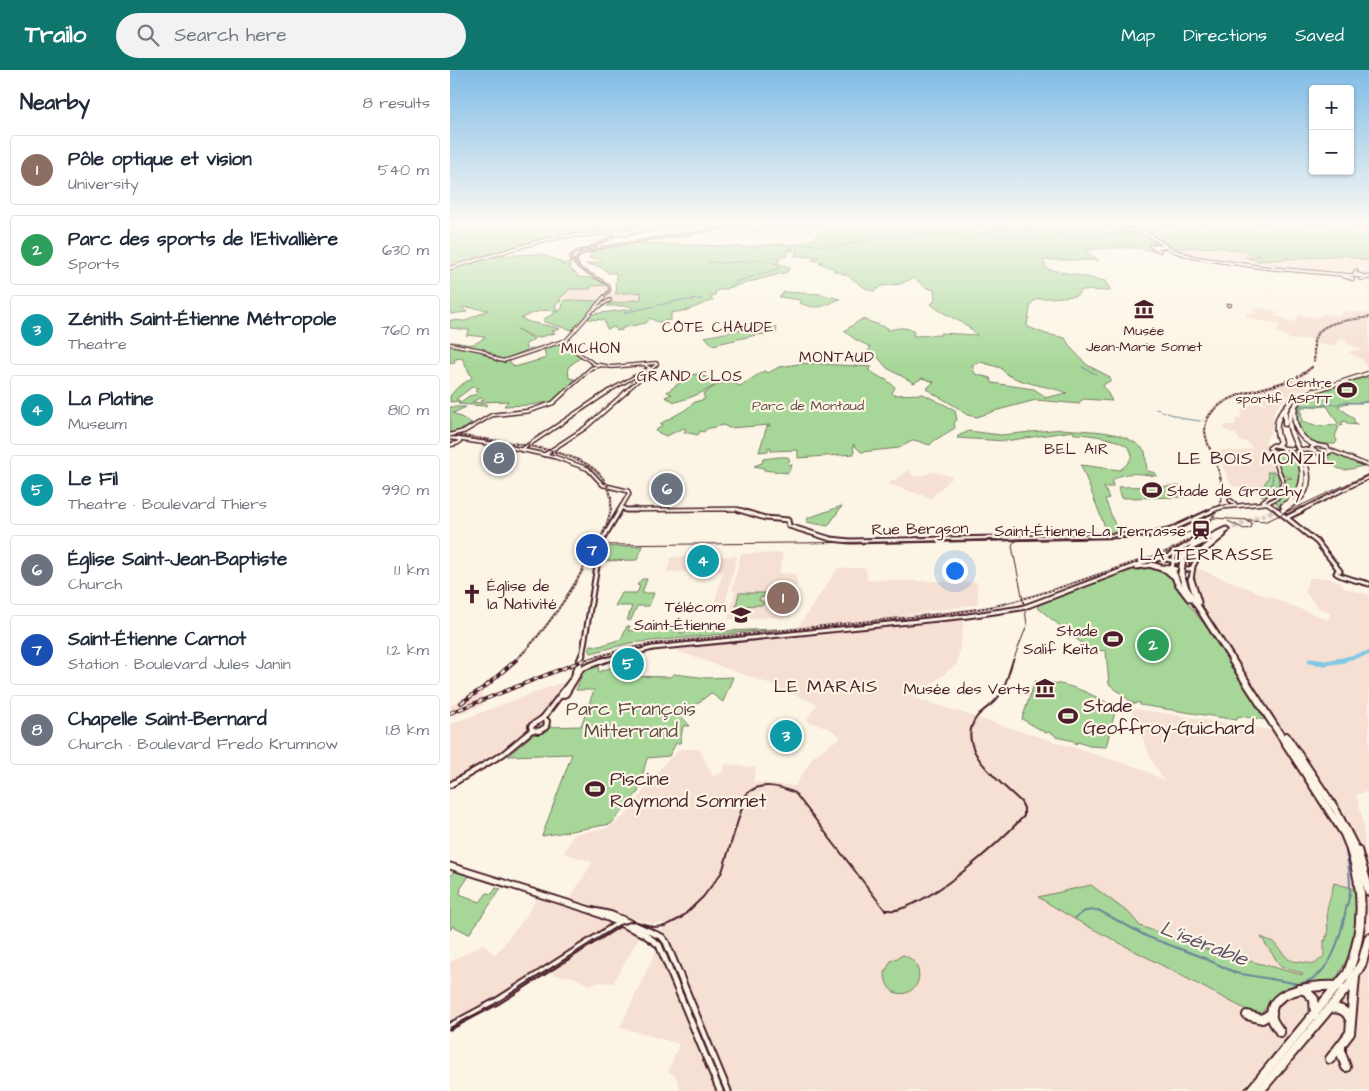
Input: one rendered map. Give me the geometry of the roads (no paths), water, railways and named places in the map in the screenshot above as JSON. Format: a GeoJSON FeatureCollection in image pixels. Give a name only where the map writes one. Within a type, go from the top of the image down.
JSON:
{"type":"FeatureCollection","features":[{"type":"Feature","properties":{"kind":"highway"},"geometry":{"type":"LineString","coordinates":[[1294,271],[1369,277]]}},
{"type":"Feature","properties":{"kind":"highway"},"geometry":{"type":"LineString","coordinates":[[1298,271],[1326,272],[1353,279]]}},
{"type":"Feature","properties":{"kind":"highway"},"geometry":{"type":"LineString","coordinates":[[1311,271],[1369,277]]}},
{"type":"Feature","properties":{"kind":"highway"},"geometry":{"type":"LineString","coordinates":[[1317,271],[1353,271]]}},
{"type":"Feature","properties":{"kind":"highway"},"geometry":{"type":"LineString","coordinates":[[1277,445],[1280,442],[1276,433],[1279,416],[1283,408],[1321,388],[1369,372]]}},
{"type":"Feature","properties":{"kind":"highway"},"geometry":{"type":"LineString","coordinates":[[1294,402],[1294,425],[1313,448]]}},
{"type":"Feature","properties":{"kind":"highway"},"geometry":{"type":"LineString","coordinates":[[1285,512],[1303,496],[1309,479],[1305,462],[1288,424],[1289,411],[1294,402]]}},
{"type":"Feature","properties":{"kind":"highway"},"geometry":{"type":"LineString","coordinates":[[1196,540],[1226,532]]}},
{"type":"Feature","properties":{"kind":"highway"},"geometry":{"type":"LineString","coordinates":[[1200,552],[1226,532]]}},
{"type":"Feature","properties":{"kind":"highway"},"geometry":{"type":"LineString","coordinates":[[1226,532],[1199,546],[1184,561],[1182,572],[1186,588],[1273,719]]}},
{"type":"Feature","properties":{"kind":"highway"},"geometry":{"type":"LineString","coordinates":[[1172,563],[1174,576]]}},
{"type":"Feature","properties":{"kind":"highway"},"geometry":{"type":"LineString","coordinates":[[1152,565],[1167,570],[1174,576],[1201,612]]}},
{"type":"Feature","properties":{"kind":"highway"},"geometry":{"type":"LineString","coordinates":[[1182,572],[1198,602],[1344,834],[1354,856],[1365,897],[1363,938],[1356,960],[1339,986],[1250,1091]]}},
{"type":"Feature","properties":{"kind":"highway"},"geometry":{"type":"LineString","coordinates":[[1191,580],[1198,602]]}},
{"type":"Feature","properties":{"kind":"highway"},"geometry":{"type":"LineString","coordinates":[[1280,730],[1349,833],[1363,866],[1369,891]]}},
{"type":"Feature","properties":{"kind":"highway"},"geometry":{"type":"LineString","coordinates":[[1260,1091],[1354,977],[1364,956],[1369,938]]}},
{"type":"Feature","properties":{"kind":"highway"},"geometry":{"type":"LineString","coordinates":[[1330,1059],[1331,1054],[1341,1046],[1352,1027],[1353,991],[1356,982],[1354,977]]}},
{"type":"Feature","properties":{"kind":"highway"},"geometry":{"type":"LineString","coordinates":[[1280,1032],[1274,1025],[1272,1013],[1276,1002],[1282,996],[1298,988],[1339,986]]}},
{"type":"Feature","properties":{"kind":"highway"},"geometry":{"type":"LineString","coordinates":[[1298,988],[1306,991],[1314,999],[1315,1015]]}},
{"type":"Feature","properties":{"kind":"highway"},"geometry":{"type":"LineString","coordinates":[[1330,1008],[1340,1008],[1346,1012],[1352,1027]]}},
{"type":"Feature","properties":{"kind":"highway"},"geometry":{"type":"LineString","coordinates":[[1247,1015],[1262,1019],[1272,1013]]}},
{"type":"Feature","properties":{"kind":"highway"},"geometry":{"type":"LineString","coordinates":[[1341,1046],[1341,1053],[1346,1067]]}},
{"type":"Feature","properties":{"kind":"main road"},"geometry":{"type":"LineString","coordinates":[[450,343],[453,346],[480,349],[497,360],[504,361],[566,341],[573,331],[610,293],[608,284],[585,271]]}},
{"type":"Feature","properties":{"kind":"main road"},"geometry":{"type":"LineString","coordinates":[[580,325],[612,289],[610,284],[588,271]]}},
{"type":"Feature","properties":{"kind":"main road"},"geometry":{"type":"LineString","coordinates":[[1356,271],[1354,272],[1369,277]]}},
{"type":"Feature","properties":{"kind":"main road"},"geometry":{"type":"LineString","coordinates":[[1360,279],[1369,277]]}},
{"type":"Feature","properties":{"kind":"main road"},"geometry":{"type":"LineString","coordinates":[[603,295],[610,293]]}},
{"type":"Feature","properties":{"kind":"main road"},"geometry":{"type":"LineString","coordinates":[[595,309],[610,300]]}},
{"type":"Feature","properties":{"kind":"main road"},"geometry":{"type":"LineString","coordinates":[[566,341],[576,351],[598,365],[656,364]]}},
{"type":"Feature","properties":{"kind":"main road"},"geometry":{"type":"LineString","coordinates":[[566,341],[566,346],[598,365]]}},
{"type":"Feature","properties":{"kind":"main road"},"geometry":{"type":"LineString","coordinates":[[591,362],[592,368]]}},
{"type":"Feature","properties":{"kind":"main road"},"geometry":{"type":"LineString","coordinates":[[450,437],[492,415],[526,411],[545,406],[558,399],[592,368],[598,365],[656,364]]}},
{"type":"Feature","properties":{"kind":"main road"},"geometry":{"type":"LineString","coordinates":[[543,455],[585,428],[656,364]]}},
{"type":"Feature","properties":{"kind":"main road"},"geometry":{"type":"LineString","coordinates":[[522,450],[602,396],[650,368],[642,365]]}},
{"type":"Feature","properties":{"kind":"main road"},"geometry":{"type":"LineString","coordinates":[[450,437],[522,450],[585,467],[598,476],[603,486],[624,490],[628,494],[601,544],[580,666],[566,694],[560,696]]}},
{"type":"Feature","properties":{"kind":"main road"},"geometry":{"type":"LineString","coordinates":[[450,437],[459,441],[467,441]]}},
{"type":"Feature","properties":{"kind":"main road"},"geometry":{"type":"LineString","coordinates":[[450,445],[459,441]]}},
{"type":"Feature","properties":{"kind":"main road"},"geometry":{"type":"LineString","coordinates":[[1277,445],[1285,449],[1283,453],[1275,452],[1269,446],[1277,445]]}},
{"type":"Feature","properties":{"kind":"main road"},"geometry":{"type":"LineString","coordinates":[[1313,448],[1324,446],[1330,451],[1369,466]]}},
{"type":"Feature","properties":{"kind":"main road"},"geometry":{"type":"LineString","coordinates":[[1313,448],[1322,454],[1330,451]]}},
{"type":"Feature","properties":{"kind":"main road"},"geometry":{"type":"LineString","coordinates":[[1275,452],[1273,456],[1283,481],[1282,488],[1274,503],[1303,531]]}},
{"type":"Feature","properties":{"kind":"main road"},"geometry":{"type":"LineString","coordinates":[[1253,504],[1285,512],[1369,477]]}},
{"type":"Feature","properties":{"kind":"main road"},"geometry":{"type":"LineString","coordinates":[[1224,507],[1267,501],[1282,488]]}},
{"type":"Feature","properties":{"kind":"main road"},"geometry":{"type":"LineString","coordinates":[[1224,507],[1253,504],[1277,498]]}},
{"type":"Feature","properties":{"kind":"main road"},"geometry":{"type":"LineString","coordinates":[[1230,500],[1235,504]]}},
{"type":"Feature","properties":{"kind":"main road"},"geometry":{"type":"LineString","coordinates":[[1267,501],[1285,512],[1292,521],[1324,550],[1339,570],[1336,572],[1338,575],[1369,584]]}},
{"type":"Feature","properties":{"kind":"main road","name":"Rue Bergson"},"geometry":{"type":"LineString","coordinates":[[621,507],[626,510],[732,508],[766,518],[784,518],[788,520],[787,524],[789,526],[839,541],[1152,535],[1168,531],[1224,507]]}},
{"type":"Feature","properties":{"kind":"main road"},"geometry":{"type":"LineString","coordinates":[[1224,507],[1229,510]]}},
{"type":"Feature","properties":{"kind":"main road"},"geometry":{"type":"LineString","coordinates":[[1283,519],[1292,521]]}},
{"type":"Feature","properties":{"kind":"main road"},"geometry":{"type":"LineString","coordinates":[[580,666],[653,648],[997,613],[1021,608],[1150,560],[1162,558],[1196,540]]}},
{"type":"Feature","properties":{"kind":"main road"},"geometry":{"type":"LineString","coordinates":[[1172,563],[1177,551]]}},
{"type":"Feature","properties":{"kind":"main road"},"geometry":{"type":"LineString","coordinates":[[1191,580],[1192,568],[1200,552]]}},
{"type":"Feature","properties":{"kind":"main road"},"geometry":{"type":"LineString","coordinates":[[1162,558],[1172,563],[1182,572],[1192,568]]}},
{"type":"Feature","properties":{"kind":"main road"},"geometry":{"type":"LineString","coordinates":[[1125,569],[1184,561]]}},
{"type":"Feature","properties":{"kind":"main road"},"geometry":{"type":"LineString","coordinates":[[532,730],[531,726],[534,722],[543,718],[580,666]]}},
{"type":"Feature","properties":{"kind":"main road"},"geometry":{"type":"LineString","coordinates":[[450,785],[503,754],[532,730],[539,731],[546,727],[547,721],[543,718]]}},
{"type":"Feature","properties":{"kind":"main road"},"geometry":{"type":"LineString","coordinates":[[450,866],[590,910],[664,939],[728,1091]]}},
{"type":"Feature","properties":{"kind":"main road"},"geometry":{"type":"LineString","coordinates":[[620,921],[644,934],[659,946],[720,1091]]}},
{"type":"Feature","properties":{"kind":"main road"},"geometry":{"type":"LineString","coordinates":[[450,1026],[497,1001],[620,921]]}},
{"type":"Feature","properties":{"kind":"waterway"},"geometry":{"type":"LineString","coordinates":[[726,290],[735,282],[771,271]]}},
{"type":"Feature","properties":{"kind":"waterway"},"geometry":{"type":"LineString","coordinates":[[624,313],[677,301],[702,299]]}},
{"type":"Feature","properties":{"kind":"waterway"},"geometry":{"type":"LineString","coordinates":[[1082,367],[1096,374]]}},
{"type":"Feature","properties":{"kind":"waterway"},"geometry":{"type":"LineString","coordinates":[[1296,419],[1299,416],[1299,406],[1339,404],[1341,402],[1361,403],[1369,400]]}},
{"type":"Feature","properties":{"kind":"waterway"},"geometry":{"type":"LineString","coordinates":[[1156,409],[1185,419],[1200,421]]}},
{"type":"Feature","properties":{"kind":"waterway"},"geometry":{"type":"LineString","coordinates":[[1261,495],[1272,484],[1273,472]]}},
{"type":"Feature","properties":{"kind":"waterway"},"geometry":{"type":"LineString","coordinates":[[1337,661],[1369,653]]}},
{"type":"Feature","properties":{"kind":"waterway"},"geometry":{"type":"LineString","coordinates":[[1313,661],[1310,661],[1325,663],[1344,660]]}},
{"type":"Feature","properties":{"kind":"waterway","name":"L'isérable"},"geometry":{"type":"LineString","coordinates":[[1075,918],[1085,911],[1098,910],[1148,937],[1202,957],[1236,973],[1299,984],[1319,974],[1326,966],[1336,946],[1350,894],[1346,852]]}},
{"type":"Feature","properties":{"kind":"tunnel"},"geometry":{"type":"LineString","coordinates":[[1273,511],[1281,508]]}},
{"type":"Feature","properties":{"kind":"tunnel"},"geometry":{"type":"LineString","coordinates":[[1226,530],[1276,510]]}},
{"type":"Feature","properties":{"kind":"tram line"},"geometry":{"type":"LineString","coordinates":[[601,545],[889,542],[1181,535],[1190,532],[1213,518],[1267,521],[1369,474]]}},
{"type":"Feature","properties":{"kind":"tram line"},"geometry":{"type":"LineString","coordinates":[[1228,521],[1244,529],[1251,528],[1252,523],[1246,520]]}},
{"type":"Feature","properties":{"kind":"tram line"},"geometry":{"type":"LineString","coordinates":[[1020,539],[1013,543],[1012,546],[1024,605]]}},
{"type":"Feature","properties":{"kind":"tram line"},"geometry":{"type":"LineString","coordinates":[[1013,661],[1027,625],[1025,609]]}},
{"type":"Feature","properties":{"kind":"tram line"},"geometry":{"type":"LineString","coordinates":[[450,1028],[493,1005],[619,925],[634,921],[654,927],[665,926],[681,918],[703,897],[722,872],[746,795],[763,786],[783,788],[795,793],[885,910],[898,910],[932,894],[983,855],[1024,816],[1024,808],[1021,802],[992,775],[975,753],[971,741],[971,730],[976,718],[999,696],[1013,660]]}},
{"type":"Feature","properties":{"kind":"railway"},"geometry":{"type":"LineString","coordinates":[[1314,361],[1314,341],[1322,329],[1337,322],[1369,317]]}},
{"type":"Feature","properties":{"kind":"railway"},"geometry":{"type":"LineString","coordinates":[[580,661],[652,644],[945,614],[995,606],[1040,594],[1168,551],[1197,534],[1214,515],[1222,497],[1217,465],[1206,437],[1206,424],[1213,411],[1235,397],[1288,381],[1312,367]]}},
{"type":"Feature","properties":{"kind":"railway"},"geometry":{"type":"LineString","coordinates":[[450,434],[541,448],[576,459],[590,466],[599,474],[607,484],[611,496],[611,508],[606,526],[576,582],[538,637],[516,660]]}},
{"type":"Feature","properties":{"kind":"railway"},"geometry":{"type":"LineString","coordinates":[[461,703],[486,686],[516,660]]}},
{"type":"Feature","properties":{"kind":"railway"},"geometry":{"type":"LineString","coordinates":[[450,713],[584,660]]}},
{"type":"Feature","properties":{"kind":"place","name":"Musée Jean-Marie Somet"},"geometry":{"type":"Point","coordinates":[1144,309]}},
{"type":"Feature","properties":{"kind":"place","name":"Centre sportif ASPTT"},"geometry":{"type":"Point","coordinates":[1347,390]}},
{"type":"Feature","properties":{"kind":"place","name":"Chapelle Saint-Bernard"},"geometry":{"type":"Point","coordinates":[499,458]}},
{"type":"Feature","properties":{"kind":"place","name":"Église Saint-Jean-Baptiste"},"geometry":{"type":"Point","coordinates":[667,489]}},
{"type":"Feature","properties":{"kind":"place","name":"Stade de Grouchy"},"geometry":{"type":"Point","coordinates":[1152,490]}},
{"type":"Feature","properties":{"kind":"place","name":"Saint-Étienne-La Terrasse"},"geometry":{"type":"Point","coordinates":[1201,530]}},
{"type":"Feature","properties":{"kind":"place","name":"Saint-Étienne Carnot"},"geometry":{"type":"Point","coordinates":[592,550]}},
{"type":"Feature","properties":{"kind":"place","name":"La Platine"},"geometry":{"type":"Point","coordinates":[703,561]}},
{"type":"Feature","properties":{"kind":"place","name":"Église de la Nativité"},"geometry":{"type":"Point","coordinates":[472,594]}},
{"type":"Feature","properties":{"kind":"place","name":"Pôle optique et vision"},"geometry":{"type":"Point","coordinates":[783,598]}},
{"type":"Feature","properties":{"kind":"place","name":"Télécom Saint-Étienne"},"geometry":{"type":"Point","coordinates":[741,615]}},
{"type":"Feature","properties":{"kind":"place","name":"Stade Salif Keïta"},"geometry":{"type":"Point","coordinates":[1113,639]}},
{"type":"Feature","properties":{"kind":"place","name":"Parc des sports de l'Etivallière"},"geometry":{"type":"Point","coordinates":[1153,645]}},
{"type":"Feature","properties":{"kind":"place","name":"Le Fil"},"geometry":{"type":"Point","coordinates":[628,664]}},
{"type":"Feature","properties":{"kind":"place","name":"Musée des Verts"},"geometry":{"type":"Point","coordinates":[1045,688]}},
{"type":"Feature","properties":{"kind":"place","name":"Stade Geoffroy-Guichard"},"geometry":{"type":"Point","coordinates":[1068,716]}},
{"type":"Feature","properties":{"kind":"place","name":"Zénith Saint-Étienne Métropole"},"geometry":{"type":"Point","coordinates":[786,736]}},
{"type":"Feature","properties":{"kind":"place","name":"Piscine Raymond Sommet"},"geometry":{"type":"Point","coordinates":[595,789]}},
{"type":"Feature","properties":{"kind":"district","name":"CÔTE CHAUDE"},"geometry":{"type":"Point","coordinates":[718,327]}},
{"type":"Feature","properties":{"kind":"district","name":"MICHON"},"geometry":{"type":"Point","coordinates":[591,348]}},
{"type":"Feature","properties":{"kind":"district","name":"MONTAUD"},"geometry":{"type":"Point","coordinates":[837,357]}},
{"type":"Feature","properties":{"kind":"district","name":"GRAND CLOS"},"geometry":{"type":"Point","coordinates":[690,376]}},
{"type":"Feature","properties":{"kind":"district","name":"BEL AIR"},"geometry":{"type":"Point","coordinates":[1077,449]}},
{"type":"Feature","properties":{"kind":"district","name":"LE BOIS MONZIL"},"geometry":{"type":"Point","coordinates":[1256,458]}},
{"type":"Feature","properties":{"kind":"district","name":"LA TERRASSE"},"geometry":{"type":"Point","coordinates":[1207,554]}},
{"type":"Feature","properties":{"kind":"district","name":"LE MARAIS"},"geometry":{"type":"Point","coordinates":[826,686]}},
{"type":"Feature","properties":{"kind":"park label","name":"Parc de Montaud"},"geometry":{"type":"Point","coordinates":[808,405]}},
{"type":"Feature","properties":{"kind":"park label","name":"Parc François Mitterrand"},"geometry":{"type":"Point","coordinates":[631,719]}}]}
